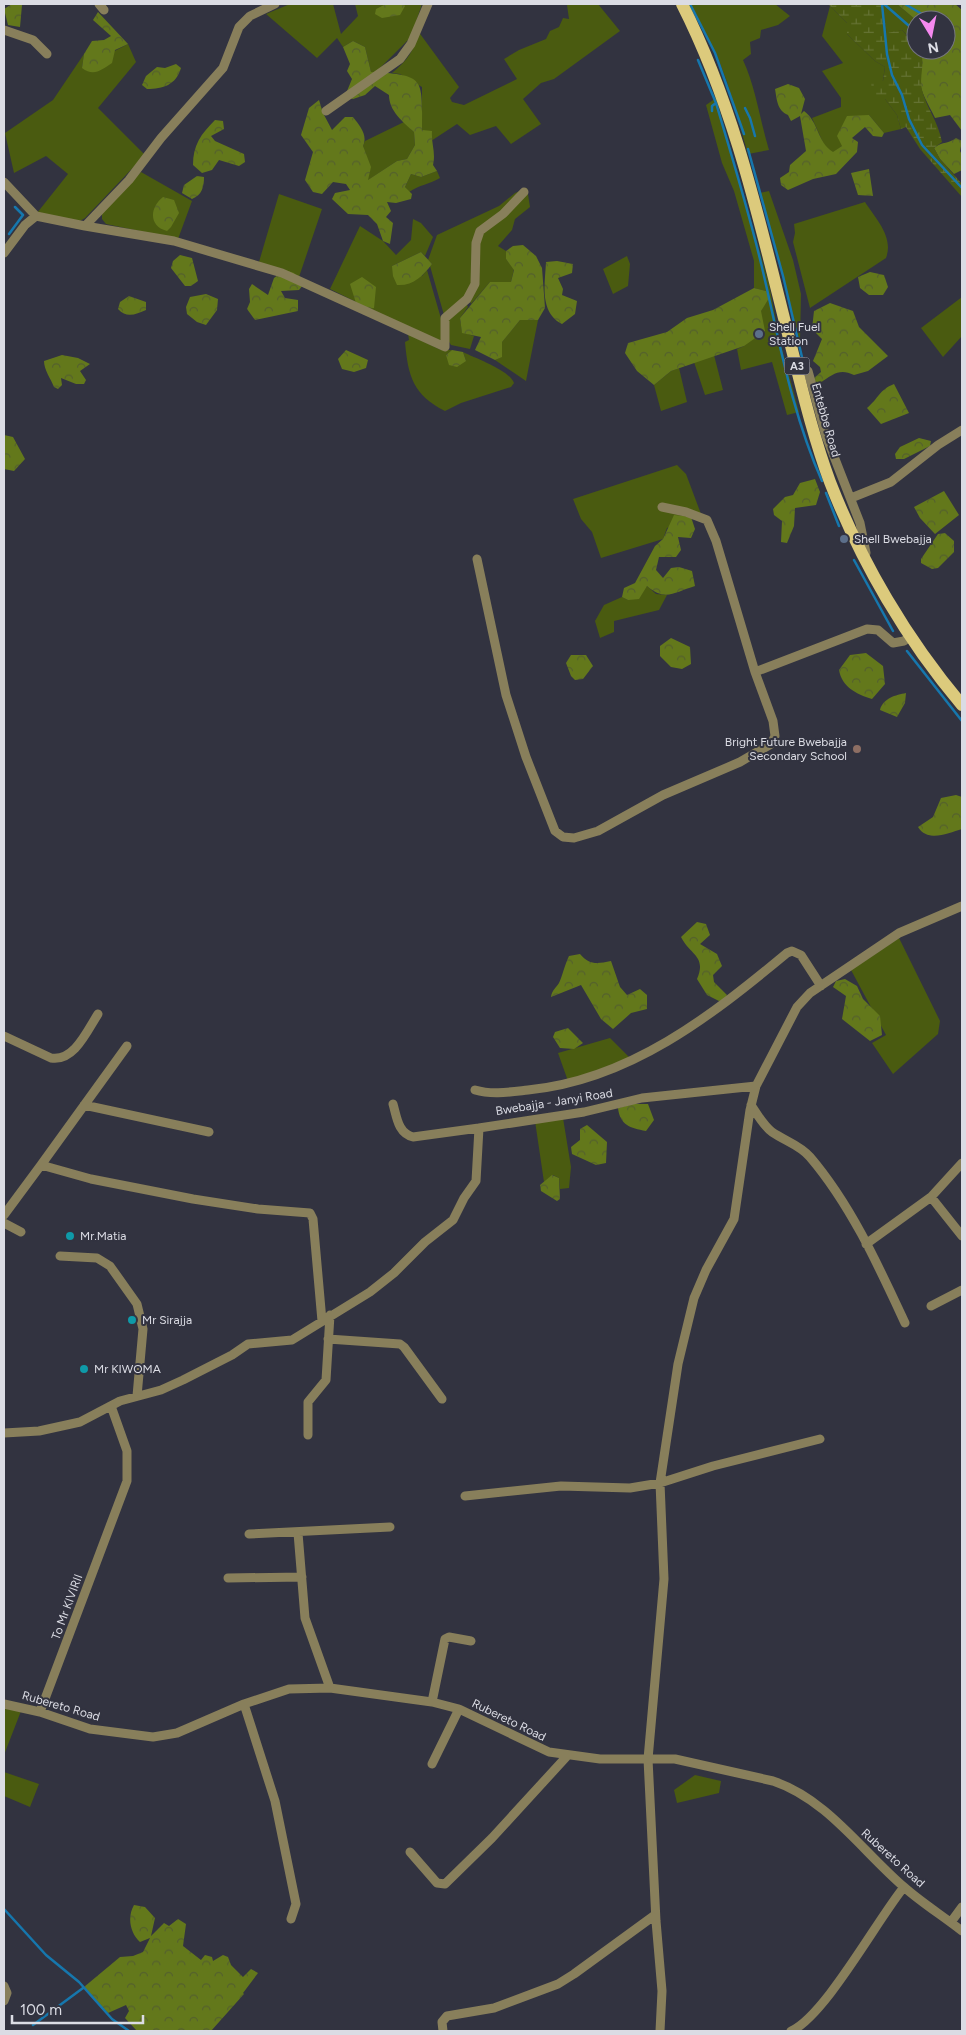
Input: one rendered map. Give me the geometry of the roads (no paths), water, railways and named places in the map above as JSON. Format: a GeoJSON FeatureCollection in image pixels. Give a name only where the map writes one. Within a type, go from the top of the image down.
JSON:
{"type":"FeatureCollection","features":[{"type":"Feature","properties":{"kind":"main road","name":"Entebbe Road"},"geometry":{"type":"LineString","coordinates":[[682,4],[710,62],[735,135],[818,446],[847,523],[868,564],[910,636],[938,676],[962,705]]}},
{"type":"Feature","properties":{"kind":"street"},"geometry":{"type":"LineString","coordinates":[[85,226],[129,180],[161,138],[223,68],[239,27],[250,16],[275,4]]}},
{"type":"Feature","properties":{"kind":"street"},"geometry":{"type":"LineString","coordinates":[[326,111],[400,58],[411,44],[428,4]]}},
{"type":"Feature","properties":{"kind":"street"},"geometry":{"type":"LineString","coordinates":[[4,30],[33,40],[48,54]]}},
{"type":"Feature","properties":{"kind":"street"},"geometry":{"type":"LineString","coordinates":[[4,182],[36,216],[174,241],[282,273],[326,291],[369,314],[445,348],[445,318],[467,299],[475,284],[477,237],[486,225],[509,208],[524,192]]}},
{"type":"Feature","properties":{"kind":"street"},"geometry":{"type":"LineString","coordinates":[[4,253],[25,225],[36,216]]}},
{"type":"Feature","properties":{"kind":"street"},"geometry":{"type":"LineString","coordinates":[[808,372],[826,436],[860,523],[868,564]]}},
{"type":"Feature","properties":{"kind":"street"},"geometry":{"type":"LineString","coordinates":[[851,498],[891,482],[938,445],[962,430]]}},
{"type":"Feature","properties":{"kind":"street"},"geometry":{"type":"LineString","coordinates":[[476,559],[506,695],[526,757],[555,830],[563,837],[574,838],[598,831],[663,796],[740,762],[771,744],[775,736],[773,721],[755,672],[716,540],[707,520],[686,512],[662,508]]}},
{"type":"Feature","properties":{"kind":"street"},"geometry":{"type":"LineString","coordinates":[[755,672],[867,630],[878,630],[893,643],[904,641],[910,636]]}},
{"type":"Feature","properties":{"kind":"street"},"geometry":{"type":"LineString","coordinates":[[660,2031],[662,1991],[655,1915],[648,1759],[664,1579],[660,1483],[683,1341],[694,1298],[706,1270],[734,1219],[751,1105],[756,1086],[797,1007],[803,999],[821,986],[905,930],[962,906]]}},
{"type":"Feature","properties":{"kind":"street"},"geometry":{"type":"LineString","coordinates":[[475,1090],[486,1094],[543,1089],[600,1074],[638,1058],[699,1022],[792,951],[801,955],[821,986]]}},
{"type":"Feature","properties":{"kind":"street"},"geometry":{"type":"LineString","coordinates":[[4,1036],[58,1060],[69,1055],[98,1014]]}},
{"type":"Feature","properties":{"kind":"street"},"geometry":{"type":"LineString","coordinates":[[4,1215],[127,1046]]}},
{"type":"Feature","properties":{"kind":"street","name":"Bwebajja - Janyi Road"},"geometry":{"type":"LineString","coordinates":[[393,1104],[400,1126],[407,1135],[413,1137],[584,1112],[642,1098],[756,1086]]}},
{"type":"Feature","properties":{"kind":"street"},"geometry":{"type":"LineString","coordinates":[[84,1105],[208,1132]]}},
{"type":"Feature","properties":{"kind":"street"},"geometry":{"type":"LineString","coordinates":[[751,1105],[772,1132],[802,1149],[810,1157],[852,1218],[905,1323]]}},
{"type":"Feature","properties":{"kind":"street"},"geometry":{"type":"LineString","coordinates":[[4,1433],[66,1427],[80,1422],[112,1406],[183,1380],[232,1356],[248,1344],[292,1340],[370,1292],[388,1278],[425,1242],[453,1220],[464,1198],[476,1181],[479,1128]]}},
{"type":"Feature","properties":{"kind":"street"},"geometry":{"type":"LineString","coordinates":[[866,1244],[931,1197],[962,1163]]}},
{"type":"Feature","properties":{"kind":"street"},"geometry":{"type":"LineString","coordinates":[[41,1165],[90,1179],[193,1199],[258,1209],[310,1213],[313,1219],[322,1321]]}},
{"type":"Feature","properties":{"kind":"street"},"geometry":{"type":"LineString","coordinates":[[931,1197],[962,1236]]}},
{"type":"Feature","properties":{"kind":"street"},"geometry":{"type":"LineString","coordinates":[[4,1223],[21,1232]]}},
{"type":"Feature","properties":{"kind":"street"},"geometry":{"type":"LineString","coordinates":[[60,1256],[97,1258],[110,1266],[137,1304],[143,1329],[137,1396]]}},
{"type":"Feature","properties":{"kind":"street"},"geometry":{"type":"LineString","coordinates":[[931,1306],[962,1290]]}},
{"type":"Feature","properties":{"kind":"street"},"geometry":{"type":"LineString","coordinates":[[308,1435],[308,1402],[326,1380],[330,1315]]}},
{"type":"Feature","properties":{"kind":"street"},"geometry":{"type":"LineString","coordinates":[[328,1338],[400,1344],[404,1346],[442,1399]]}},
{"type":"Feature","properties":{"kind":"street","name":"To Mr KIVIRII"},"geometry":{"type":"LineString","coordinates":[[40,1712],[127,1481],[128,1470],[124,1439],[112,1406]]}},
{"type":"Feature","properties":{"kind":"street"},"geometry":{"type":"LineString","coordinates":[[466,1496],[561,1486],[618,1489],[660,1483],[713,1466],[788,1449],[820,1439]]}},
{"type":"Feature","properties":{"kind":"street"},"geometry":{"type":"LineString","coordinates":[[249,1534],[390,1527]]}},
{"type":"Feature","properties":{"kind":"street"},"geometry":{"type":"LineString","coordinates":[[298,1533],[305,1618],[330,1688]]}},
{"type":"Feature","properties":{"kind":"street"},"geometry":{"type":"LineString","coordinates":[[228,1578],[302,1578]]}},
{"type":"Feature","properties":{"kind":"street"},"geometry":{"type":"LineString","coordinates":[[432,1702],[445,1639],[449,1637],[471,1641]]}},
{"type":"Feature","properties":{"kind":"street","name":"Rubereto Road"},"geometry":{"type":"LineString","coordinates":[[4,1704],[40,1712],[90,1729],[153,1737],[178,1733],[244,1704],[289,1689],[330,1688],[432,1702],[459,1709],[534,1747],[568,1756],[693,1762],[788,1786],[825,1812],[904,1887],[962,1931]]}},
{"type":"Feature","properties":{"kind":"street"},"geometry":{"type":"LineString","coordinates":[[244,1704],[275,1802],[295,1897],[296,1909],[292,1919]]}},
{"type":"Feature","properties":{"kind":"street"},"geometry":{"type":"LineString","coordinates":[[432,1764],[459,1709]]}},
{"type":"Feature","properties":{"kind":"street"},"geometry":{"type":"LineString","coordinates":[[410,1852],[437,1883],[445,1884],[568,1756]]}},
{"type":"Feature","properties":{"kind":"street"},"geometry":{"type":"LineString","coordinates":[[791,2031],[803,2025],[826,1997],[904,1887]]}},
{"type":"Feature","properties":{"kind":"street"},"geometry":{"type":"LineString","coordinates":[[951,1922],[962,1907]]}},
{"type":"Feature","properties":{"kind":"street"},"geometry":{"type":"LineString","coordinates":[[443,2031],[442,2022],[447,2016],[494,2008],[567,1980],[655,1915]]}},
{"type":"Feature","properties":{"kind":"street"},"geometry":{"type":"LineString","coordinates":[[4,1986],[7,1993],[4,2002]]}},
{"type":"Feature","properties":{"kind":"street"},"geometry":{"type":"LineString","coordinates":[[803,2025],[811,2031]]}},
{"type":"Feature","properties":{"kind":"waterway"},"geometry":{"type":"LineString","coordinates":[[690,4],[715,53],[744,134]]}},
{"type":"Feature","properties":{"kind":"waterway"},"geometry":{"type":"LineString","coordinates":[[882,4],[887,54],[892,75],[902,95],[909,119],[922,145],[962,188]]}},
{"type":"Feature","properties":{"kind":"waterway"},"geometry":{"type":"LineString","coordinates":[[884,4],[906,23]]}},
{"type":"Feature","properties":{"kind":"waterway"},"geometry":{"type":"LineString","coordinates":[[905,4],[915,10]]}},
{"type":"Feature","properties":{"kind":"waterway"},"geometry":{"type":"LineString","coordinates":[[698,60],[716,103],[712,106],[712,111]]}},
{"type":"Feature","properties":{"kind":"waterway"},"geometry":{"type":"LineString","coordinates":[[716,103],[753,233],[795,406],[822,481]]}},
{"type":"Feature","properties":{"kind":"waterway"},"geometry":{"type":"LineString","coordinates":[[745,108],[755,136]]}},
{"type":"Feature","properties":{"kind":"waterway"},"geometry":{"type":"LineString","coordinates":[[748,149],[783,276],[805,370]]}},
{"type":"Feature","properties":{"kind":"waterway"},"geometry":{"type":"LineString","coordinates":[[9,234],[23,215],[15,207]]}},
{"type":"Feature","properties":{"kind":"waterway"},"geometry":{"type":"LineString","coordinates":[[826,493],[839,526]]}},
{"type":"Feature","properties":{"kind":"waterway"},"geometry":{"type":"LineString","coordinates":[[854,560],[893,631]]}},
{"type":"Feature","properties":{"kind":"waterway"},"geometry":{"type":"LineString","coordinates":[[907,651],[962,721]]}},
{"type":"Feature","properties":{"kind":"waterway"},"geometry":{"type":"LineString","coordinates":[[4,1909],[46,1955],[79,1982],[112,2019],[129,2031]]}},
{"type":"Feature","properties":{"kind":"waterway"},"geometry":{"type":"LineString","coordinates":[[33,2025],[83,1988]]}},
{"type":"Feature","properties":{"kind":"place","name":"Shell Fuel Station"},"geometry":{"type":"Point","coordinates":[759,334]}},
{"type":"Feature","properties":{"kind":"place","name":"Shell Bwebajja"},"geometry":{"type":"Point","coordinates":[844,539]}},
{"type":"Feature","properties":{"kind":"place","name":"Bright Future Bwebajja Secondary School"},"geometry":{"type":"Point","coordinates":[857,749]}},
{"type":"Feature","properties":{"kind":"place","name":"Mr.Matia"},"geometry":{"type":"Point","coordinates":[70,1236]}},
{"type":"Feature","properties":{"kind":"place","name":"Mr Sirajja"},"geometry":{"type":"Point","coordinates":[132,1320]}},
{"type":"Feature","properties":{"kind":"place","name":"Mr KIWOMA"},"geometry":{"type":"Point","coordinates":[84,1369]}}]}
